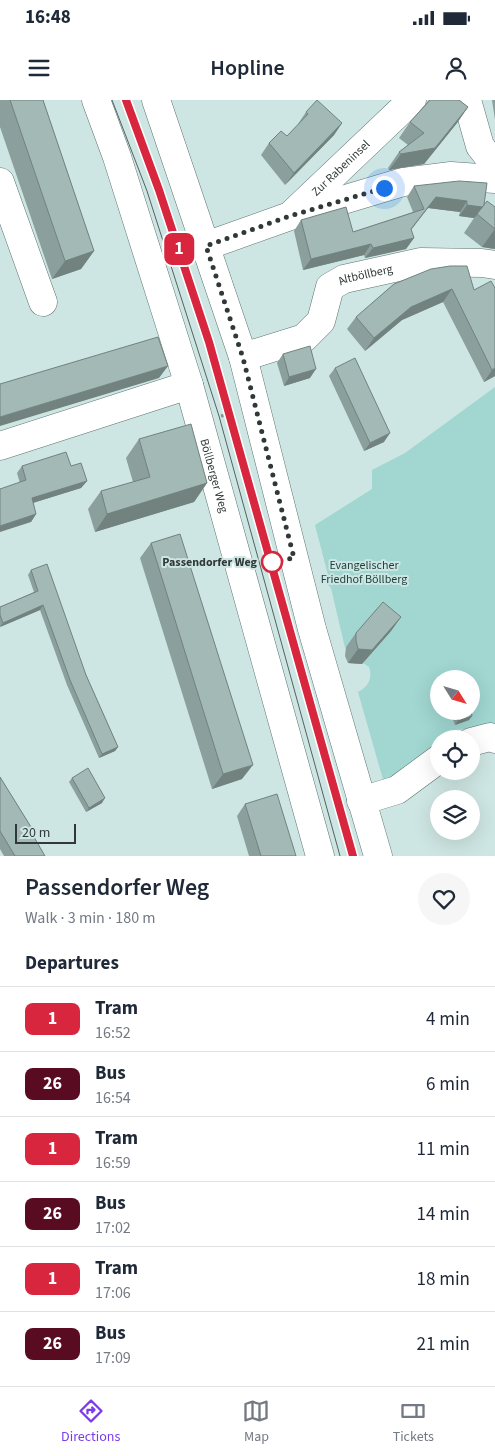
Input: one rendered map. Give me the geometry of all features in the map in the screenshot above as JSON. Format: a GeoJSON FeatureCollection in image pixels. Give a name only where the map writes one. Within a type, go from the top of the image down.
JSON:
{"type":"FeatureCollection","features":[{"type":"Feature","properties":{"kind":"street","name":"Böllberger Weg"},"geometry":{"type":"LineString","coordinates":[[96,100],[117,157],[190,385],[320,856]]}},
{"type":"Feature","properties":{"kind":"street"},"geometry":{"type":"LineString","coordinates":[[156,100],[243,358],[312,629],[378,856]]}},
{"type":"Feature","properties":{"kind":"street","name":"Zur Rabeninsel"},"geometry":{"type":"LineString","coordinates":[[206,246],[290,216],[412,100]]}},
{"type":"Feature","properties":{"kind":"street"},"geometry":{"type":"LineString","coordinates":[[467,100],[480,146],[495,165]]}},
{"type":"Feature","properties":{"kind":"street"},"geometry":{"type":"LineString","coordinates":[[290,216],[403,182],[452,176],[495,179]]}},
{"type":"Feature","properties":{"kind":"street"},"geometry":{"type":"LineString","coordinates":[[0,182],[43,302]]}},
{"type":"Feature","properties":{"kind":"street","name":"Altböllberg"},"geometry":{"type":"LineString","coordinates":[[243,358],[304,338],[321,321],[330,288],[344,279],[421,262],[495,265]]}},
{"type":"Feature","properties":{"kind":"street"},"geometry":{"type":"LineString","coordinates":[[0,446],[190,385]]}},
{"type":"Feature","properties":{"kind":"street"},"geometry":{"type":"LineString","coordinates":[[480,740],[490,737],[495,739]]}},
{"type":"Feature","properties":{"kind":"street"},"geometry":{"type":"LineString","coordinates":[[361,801],[397,790],[430,766]]}},
{"type":"Feature","properties":{"kind":"path"},"geometry":{"type":"LineString","coordinates":[[200,421],[256,408]]}},
{"type":"Feature","properties":{"kind":"green space","name":"Evangelischer Friedhof Böllberg"},"geometry":{"type":"Polygon","coordinates":[[[495,387],[495,727],[430,730],[430,750],[384,783],[358,692],[367,685],[370,678],[369,667],[363,663],[390,631],[372,617],[345,648],[331,588],[328,585],[329,579],[315,525],[372,489],[372,470],[405,453],[495,387]]]}},
{"type":"Feature","properties":{"kind":"building"},"geometry":{"type":"Polygon","coordinates":[[[10,100],[43,100],[94,251],[65,261],[10,100]]]}},
{"type":"Feature","properties":{"kind":"building"},"geometry":{"type":"Polygon","coordinates":[[[317,100],[342,123],[294,173],[269,143],[281,131],[287,136],[308,114],[306,112],[317,100]]]}},
{"type":"Feature","properties":{"kind":"building"},"geometry":{"type":"Polygon","coordinates":[[[430,100],[459,100],[468,107],[435,148],[401,154],[399,152],[424,133],[410,122],[430,100]]]}},
{"type":"Feature","properties":{"kind":"building"},"geometry":{"type":"Polygon","coordinates":[[[459,181],[487,183],[484,205],[482,207],[467,205],[467,201],[436,197],[411,229],[414,238],[373,248],[371,244],[311,259],[301,220],[346,207],[353,232],[424,209],[414,186],[459,181]]]}},
{"type":"Feature","properties":{"kind":"building"},"geometry":{"type":"Polygon","coordinates":[[[487,201],[495,207],[495,229],[477,214],[487,201]]]}},
{"type":"Feature","properties":{"kind":"building"},"geometry":{"type":"Polygon","coordinates":[[[467,266],[474,290],[491,281],[495,288],[495,368],[492,370],[452,289],[411,307],[374,338],[356,317],[394,284],[431,269],[467,266]]]}},
{"type":"Feature","properties":{"kind":"building"},"geometry":{"type":"Polygon","coordinates":[[[158,337],[168,366],[0,417],[0,384],[158,337]]]}},
{"type":"Feature","properties":{"kind":"building"},"geometry":{"type":"Polygon","coordinates":[[[310,346],[316,369],[289,377],[283,354],[310,346]]]}},
{"type":"Feature","properties":{"kind":"building"},"geometry":{"type":"Polygon","coordinates":[[[355,358],[390,433],[370,443],[335,368],[355,358]]]}},
{"type":"Feature","properties":{"kind":"building"},"geometry":{"type":"Polygon","coordinates":[[[191,424],[207,483],[107,514],[101,491],[150,477],[139,439],[191,424]]]}},
{"type":"Feature","properties":{"kind":"building"},"geometry":{"type":"Polygon","coordinates":[[[66,452],[71,466],[81,463],[87,481],[32,498],[36,514],[0,526],[0,489],[26,480],[22,466],[66,452]]]}},
{"type":"Feature","properties":{"kind":"building"},"geometry":{"type":"Polygon","coordinates":[[[180,534],[253,765],[223,774],[151,543],[180,534]]]}},
{"type":"Feature","properties":{"kind":"building"},"geometry":{"type":"Polygon","coordinates":[[[47,564],[86,675],[118,747],[102,754],[70,680],[43,605],[3,623],[0,615],[0,607],[38,591],[31,570],[47,564]]]}},
{"type":"Feature","properties":{"kind":"building"},"geometry":{"type":"Polygon","coordinates":[[[383,602],[401,617],[372,650],[358,649],[356,633],[383,602]]]}},
{"type":"Feature","properties":{"kind":"building"},"geometry":{"type":"Polygon","coordinates":[[[88,768],[105,798],[89,808],[72,778],[88,768]]]}},
{"type":"Feature","properties":{"kind":"building"},"geometry":{"type":"Polygon","coordinates":[[[0,777],[36,835],[34,837],[45,856],[15,856],[0,831],[0,777]]]}},
{"type":"Feature","properties":{"kind":"building"},"geometry":{"type":"Polygon","coordinates":[[[277,794],[296,856],[261,856],[245,804],[277,794]]]}},
{"type":"Feature","properties":{"kind":"tram line"},"geometry":{"type":"LineString","coordinates":[[112,100],[147,191],[219,416],[340,856]]}},
{"type":"Feature","properties":{"kind":"tram line"},"geometry":{"type":"LineString","coordinates":[[126,100],[159,190],[204,324],[353,856]]}},
{"type":"Feature","properties":{"kind":"tram line","name":"1"},"geometry":{"type":"LineString","coordinates":[[126,100],[159,190],[209,342],[353,856]]}},
{"type":"Feature","properties":{"kind":"place","name":"Passendorfer Weg"},"geometry":{"type":"Point","coordinates":[272,562]}},
{"type":"Feature","properties":{"kind":"route"},"geometry":{"type":"LineString","coordinates":[[272,562],[294,558],[243,358],[206,246],[290,216],[384,188]]}}]}
